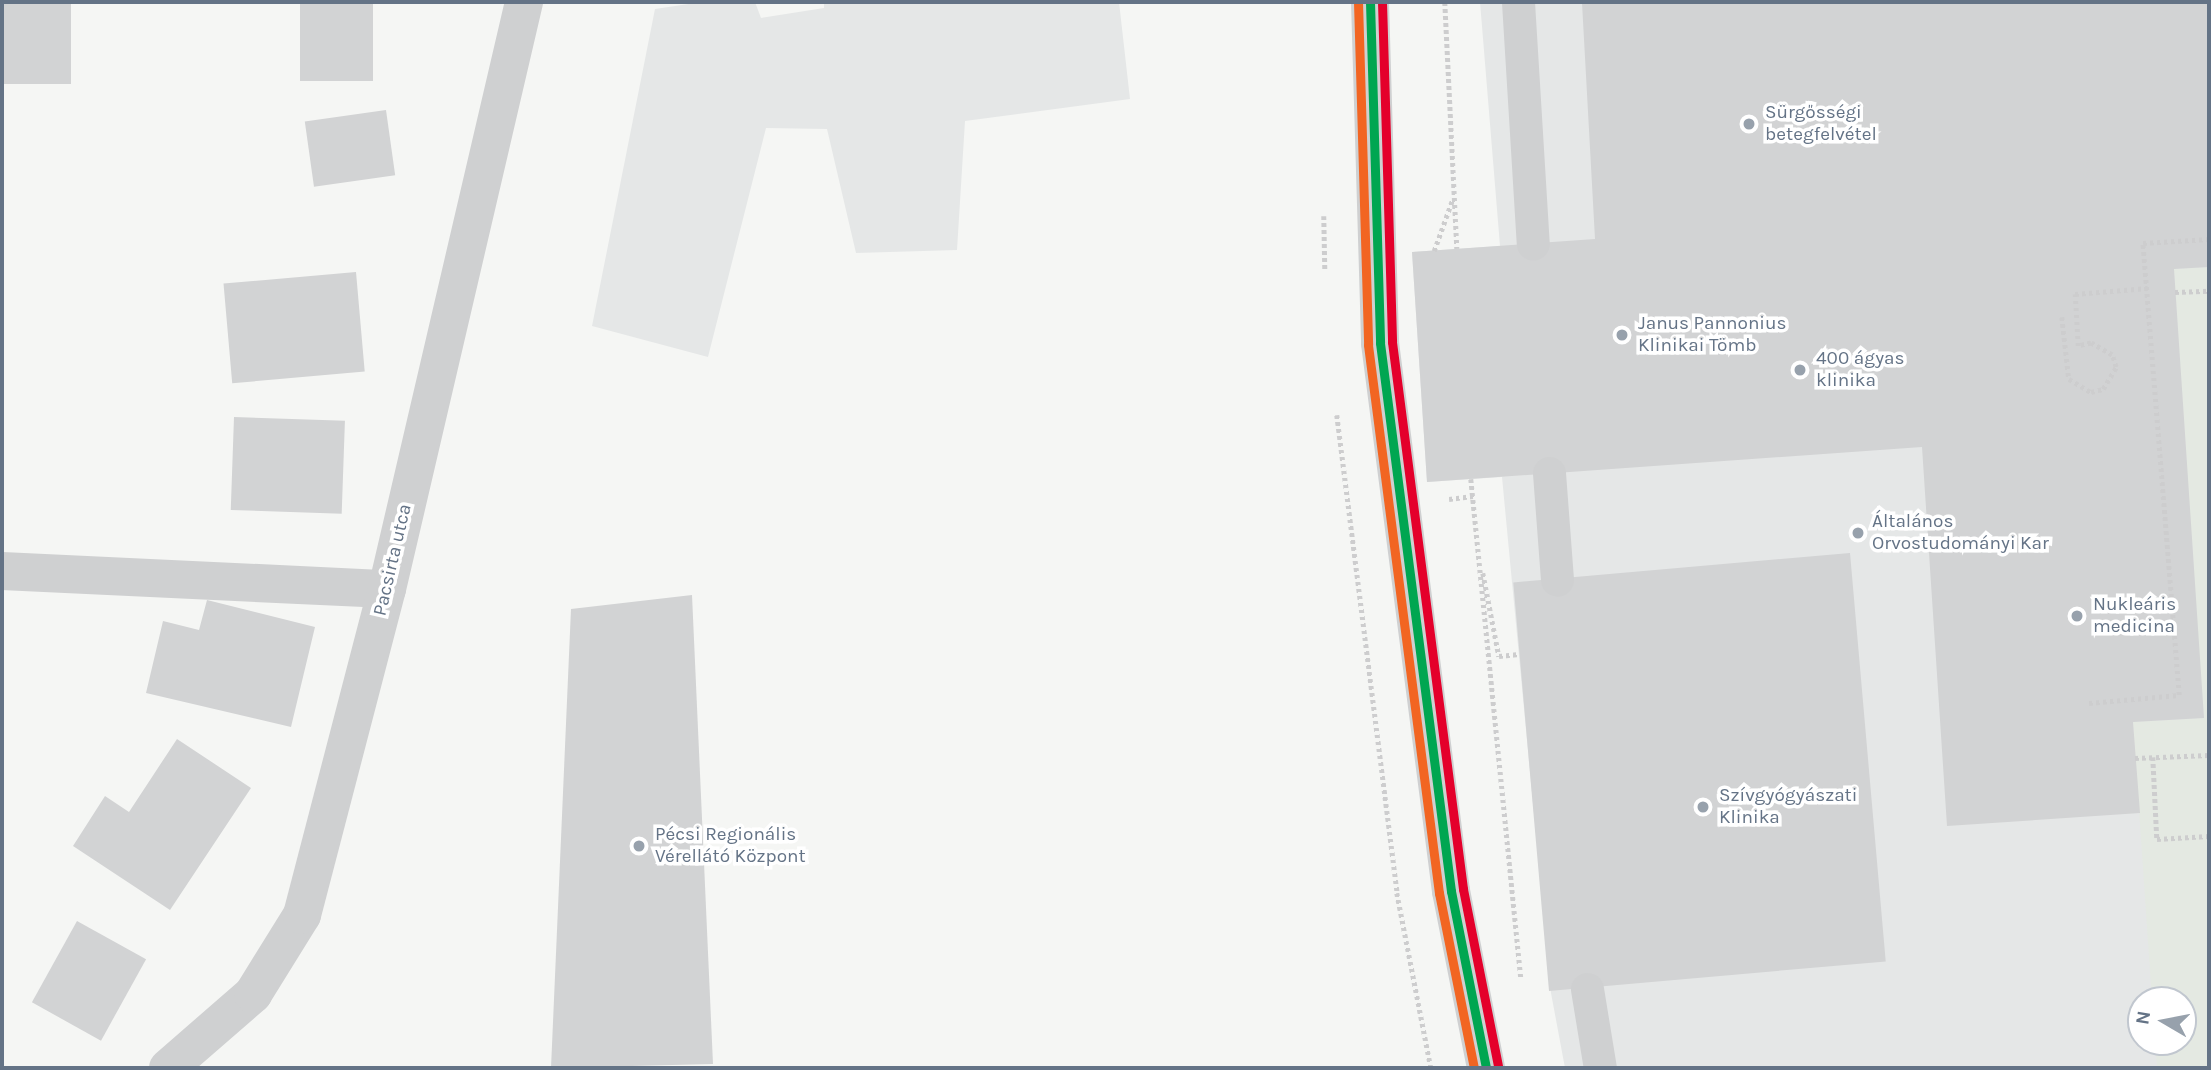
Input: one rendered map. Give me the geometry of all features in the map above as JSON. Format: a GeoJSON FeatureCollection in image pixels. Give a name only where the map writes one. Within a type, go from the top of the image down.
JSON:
{"type":"FeatureCollection","features":[{"type":"Feature","properties":{"kind":"street","name":"Pacsirta utca"},"geometry":{"type":"LineString","coordinates":[[168,1068],[253,994],[302,915],[387,589],[524,2]]}},
{"type":"Feature","properties":{"kind":"street"},"geometry":{"type":"LineString","coordinates":[[1370,2],[1380,342],[1451,891],[1486,1068]]}},
{"type":"Feature","properties":{"kind":"street"},"geometry":{"type":"LineString","coordinates":[[2,571],[387,589]]}},
{"type":"Feature","properties":{"kind":"lane"},"geometry":{"type":"LineString","coordinates":[[1517,2],[1533,244]]}},
{"type":"Feature","properties":{"kind":"lane"},"geometry":{"type":"LineString","coordinates":[[1549,473],[1557,580]]}},
{"type":"Feature","properties":{"kind":"lane"},"geometry":{"type":"LineString","coordinates":[[1587,989],[1600,1068]]}},
{"type":"Feature","properties":{"kind":"path"},"geometry":{"type":"LineString","coordinates":[[1445,2],[1457,249]]}},
{"type":"Feature","properties":{"kind":"path"},"geometry":{"type":"LineString","coordinates":[[1434,251],[1454,194]]}},
{"type":"Feature","properties":{"kind":"path"},"geometry":{"type":"LineString","coordinates":[[2089,703],[2179,695],[2143,243],[2209,239]]}},
{"type":"Feature","properties":{"kind":"path"},"geometry":{"type":"LineString","coordinates":[[2062,317],[2069,379],[2091,392],[2102,388],[2116,367],[2112,355],[2091,342],[2078,346],[2075,294],[2148,288]]}},
{"type":"Feature","properties":{"kind":"path"},"geometry":{"type":"LineString","coordinates":[[2175,292],[2209,290]]}},
{"type":"Feature","properties":{"kind":"path"},"geometry":{"type":"LineString","coordinates":[[1471,479],[1523,992]]}},
{"type":"Feature","properties":{"kind":"path"},"geometry":{"type":"LineString","coordinates":[[1478,545],[1499,656],[1519,654]]}},
{"type":"Feature","properties":{"kind":"path"},"geometry":{"type":"LineString","coordinates":[[2136,758],[2209,755]]}},
{"type":"Feature","properties":{"kind":"path"},"geometry":{"type":"LineString","coordinates":[[2153,757],[2157,839],[2209,836]]}},
{"type":"Feature","properties":{"kind":"shaded area"},"geometry":{"type":"Polygon","coordinates":[[[702,2],[755,2],[761,18],[824,8],[824,2],[1119,2],[1130,99],[965,121],[957,250],[856,253],[827,129],[766,128],[708,357],[592,326],[655,9],[702,2]]]}},
{"type":"Feature","properties":{"kind":"shaded area","name":"Általános Orvostudományi Kar"},"geometry":{"type":"Polygon","coordinates":[[[1480,2],[2209,2],[2209,1068],[1565,1068],[1551,993],[1502,477],[1427,482],[1412,252],[1500,246],[1480,2]]]}},
{"type":"Feature","properties":{"kind":"shaded area"},"geometry":{"type":"Polygon","coordinates":[[[2209,267],[2209,1068],[2157,1068],[2156,1056],[2197,1056],[2197,986],[2151,986],[2133,722],[2203,718],[2174,269],[2209,267]]]}},
{"type":"Feature","properties":{"kind":"building"},"geometry":{"type":"Polygon","coordinates":[[[2,2],[71,2],[71,84],[2,84],[2,2]]]}},
{"type":"Feature","properties":{"kind":"building"},"geometry":{"type":"Polygon","coordinates":[[[300,2],[373,2],[373,81],[300,81],[300,2]]]}},
{"type":"Feature","properties":{"kind":"building","name":"400 ágyas klinika"},"geometry":{"type":"Polygon","coordinates":[[[2209,2],[2209,267],[2174,269],[2204,718],[2133,722],[2140,813],[1947,826],[1922,447],[1427,482],[1412,252],[1595,239],[1582,3],[2209,2]]]}},
{"type":"Feature","properties":{"kind":"building"},"geometry":{"type":"Polygon","coordinates":[[[386,110],[395,175],[314,187],[305,121],[386,110]]]}},
{"type":"Feature","properties":{"kind":"building"},"geometry":{"type":"Polygon","coordinates":[[[356,272],[365,372],[232,383],[224,284],[356,272]]]}},
{"type":"Feature","properties":{"kind":"building"},"geometry":{"type":"Polygon","coordinates":[[[234,417],[345,421],[342,514],[231,510],[234,417]]]}},
{"type":"Feature","properties":{"kind":"building","name":"Szívgyógyászati Klinika"},"geometry":{"type":"Polygon","coordinates":[[[1850,553],[1886,961],[1549,991],[1513,582],[1850,553]]]}},
{"type":"Feature","properties":{"kind":"building"},"geometry":{"type":"Polygon","coordinates":[[[692,595],[713,1064],[551,1068],[571,609],[692,595]]]}},
{"type":"Feature","properties":{"kind":"building"},"geometry":{"type":"Polygon","coordinates":[[[207,600],[315,627],[291,727],[146,693],[163,621],[199,630],[207,600]]]}},
{"type":"Feature","properties":{"kind":"building"},"geometry":{"type":"Polygon","coordinates":[[[177,739],[251,788],[170,910],[73,846],[105,796],[129,812],[177,739]]]}},
{"type":"Feature","properties":{"kind":"building"},"geometry":{"type":"Polygon","coordinates":[[[77,921],[146,959],[101,1041],[32,1002],[77,921]]]}},
{"type":"Feature","properties":{"kind":"transit line"},"geometry":{"type":"LineString","coordinates":[[1358,2],[1368,345],[1439,893],[1474,1068]]}},
{"type":"Feature","properties":{"kind":"transit line"},"geometry":{"type":"LineString","coordinates":[[1370,2],[1380,343],[1451,891],[1486,1068]]}},
{"type":"Feature","properties":{"kind":"transit line"},"geometry":{"type":"LineString","coordinates":[[1382,2],[1392,342],[1463,889],[1498,1066]]}},
{"type":"Feature","properties":{"kind":"place","name":"Sürgősségi betegfelvétel"},"geometry":{"type":"Point","coordinates":[1749,124]}},
{"type":"Feature","properties":{"kind":"place","name":"Janus Pannonius Klinikai Tömb"},"geometry":{"type":"Point","coordinates":[1622,335]}},
{"type":"Feature","properties":{"kind":"place","name":"400 ágyas klinika"},"geometry":{"type":"Point","coordinates":[1800,370]}},
{"type":"Feature","properties":{"kind":"place","name":"Általános Orvostudományi Kar"},"geometry":{"type":"Point","coordinates":[1858,533]}},
{"type":"Feature","properties":{"kind":"place","name":"Nukleáris medicina"},"geometry":{"type":"Point","coordinates":[2077,616]}},
{"type":"Feature","properties":{"kind":"place","name":"Szívgyógyászati Klinika"},"geometry":{"type":"Point","coordinates":[1703,807]}},
{"type":"Feature","properties":{"kind":"place","name":"Pécsi Regionális Vérellátó Központ"},"geometry":{"type":"Point","coordinates":[639,846]}}]}
